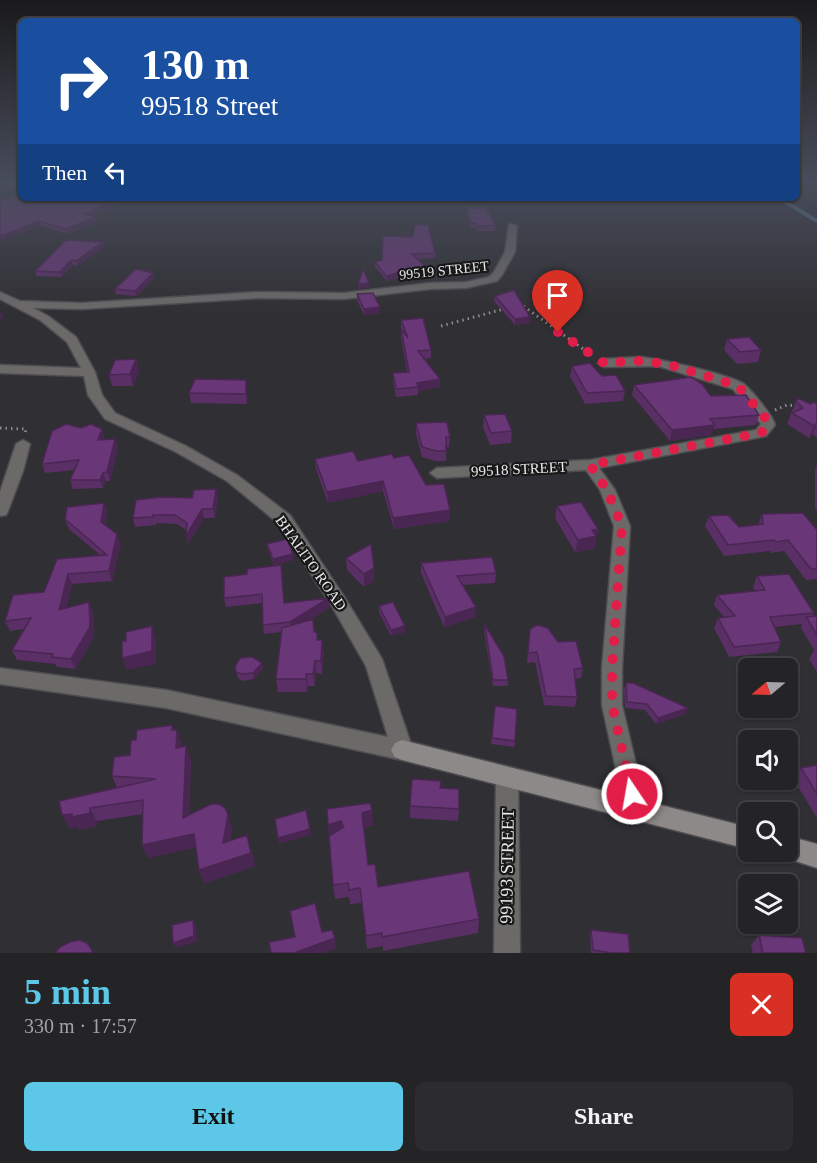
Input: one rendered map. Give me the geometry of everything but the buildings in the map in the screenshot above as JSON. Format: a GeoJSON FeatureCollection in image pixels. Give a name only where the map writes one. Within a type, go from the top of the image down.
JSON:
{"type":"FeatureCollection","features":[{"type":"Feature","properties":{"kind":"street","name":"99519 STREET"},"geometry":{"type":"LineString","coordinates":[[19,304],[82,306],[258,295],[344,296],[430,286],[466,285],[493,279],[510,252],[512,226]]}},
{"type":"Feature","properties":{"kind":"street","name":"BHALITO ROAD"},"geometry":{"type":"LineString","coordinates":[[1,296],[44,318],[72,340],[89,372],[95,395],[110,416],[181,449],[232,478],[284,519],[339,603],[375,665],[402,750]]}},
{"type":"Feature","properties":{"kind":"street"},"geometry":{"type":"LineString","coordinates":[[604,363],[639,361],[667,364],[738,386],[767,420]]}},
{"type":"Feature","properties":{"kind":"street"},"geometry":{"type":"LineString","coordinates":[[0,369],[89,372]]}},
{"type":"Feature","properties":{"kind":"street","name":"99518 STREET"},"geometry":{"type":"LineString","coordinates":[[437,473],[590,465],[761,433],[768,425],[767,420]]}},
{"type":"Feature","properties":{"kind":"street"},"geometry":{"type":"LineString","coordinates":[[0,511],[16,471],[23,444]]}},
{"type":"Feature","properties":{"kind":"street"},"geometry":{"type":"LineString","coordinates":[[590,465],[607,490],[622,526],[612,668],[612,705],[636,811]]}},
{"type":"Feature","properties":{"kind":"street"},"geometry":{"type":"LineString","coordinates":[[0,676],[166,699],[402,750],[738,836]]}},
{"type":"Feature","properties":{"kind":"street","name":"99193 STREET"},"geometry":{"type":"LineString","coordinates":[[506,953],[507,778]]}},
{"type":"Feature","properties":{"kind":"street"},"geometry":{"type":"LineString","coordinates":[[798,851],[817,856]]}},
{"type":"Feature","properties":{"kind":"path"},"geometry":{"type":"LineString","coordinates":[[517,301],[604,363]]}},
{"type":"Feature","properties":{"kind":"path"},"geometry":{"type":"LineString","coordinates":[[441,326],[522,304]]}},
{"type":"Feature","properties":{"kind":"path"},"geometry":{"type":"LineString","coordinates":[[767,420],[776,408],[787,405],[807,407]]}},
{"type":"Feature","properties":{"kind":"route"},"geometry":{"type":"LineString","coordinates":[[558,332],[604,363],[649,361],[667,364],[738,386],[767,420],[768,425],[761,433],[590,465],[607,490],[622,526],[612,668],[612,705],[632,794]]}}]}
